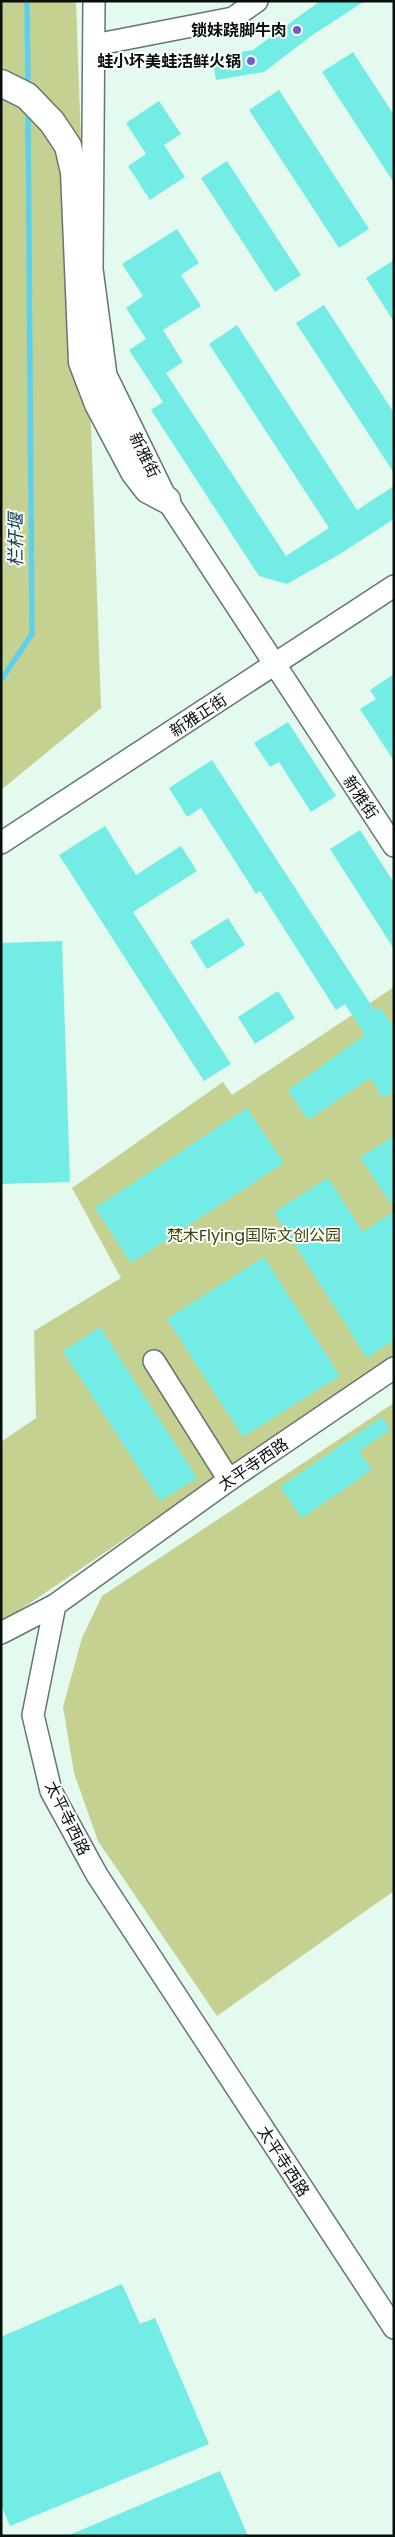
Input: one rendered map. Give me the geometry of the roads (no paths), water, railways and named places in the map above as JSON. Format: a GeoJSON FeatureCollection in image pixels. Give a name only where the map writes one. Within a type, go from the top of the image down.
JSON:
{"type":"FeatureCollection","features":[{"type":"Feature","properties":{"kind":"street","name":"新雅街"},"geometry":{"type":"LineString","coordinates":[[94,1],[92,269],[106,375],[167,500],[273,665],[394,846]]}},
{"type":"Feature","properties":{"kind":"street"},"geometry":{"type":"LineString","coordinates":[[94,45],[233,18],[257,1]]}},
{"type":"Feature","properties":{"kind":"street"},"geometry":{"type":"LineString","coordinates":[[1,83],[27,96],[52,122],[68,146],[74,172],[82,362],[98,404],[134,472],[148,490],[167,500]]}},
{"type":"Feature","properties":{"kind":"street","name":"新雅正街"},"geometry":{"type":"LineString","coordinates":[[1,843],[394,586]]}},
{"type":"Feature","properties":{"kind":"street"},"geometry":{"type":"LineString","coordinates":[[154,1361],[228,1480]]}},
{"type":"Feature","properties":{"kind":"street","name":"太平寺西路"},"geometry":{"type":"LineString","coordinates":[[394,1368],[228,1480],[55,1605],[33,1715],[51,1791],[96,1874],[394,2328]]}},
{"type":"Feature","properties":{"kind":"street"},"geometry":{"type":"LineString","coordinates":[[1,1634],[55,1605]]}},
{"type":"Feature","properties":{"kind":"waterway","name":"栏杆堰"},"geometry":{"type":"LineString","coordinates":[[27,1],[28,87]]}},
{"type":"Feature","properties":{"kind":"waterway","name":"栏杆堰"},"geometry":{"type":"LineString","coordinates":[[1,680],[32,634],[28,109]]}},
{"type":"Feature","properties":{"kind":"place","name":"锁妹跷脚牛肉"},"geometry":{"type":"Point","coordinates":[297,30]}},
{"type":"Feature","properties":{"kind":"place","name":"蛙小坏美蛙活鲜火锅"},"geometry":{"type":"Point","coordinates":[251,61]}},
{"type":"Feature","properties":{"kind":"park label","name":"梵木Flying国际文创公园"},"geometry":{"type":"Point","coordinates":[254,1235]}}]}
